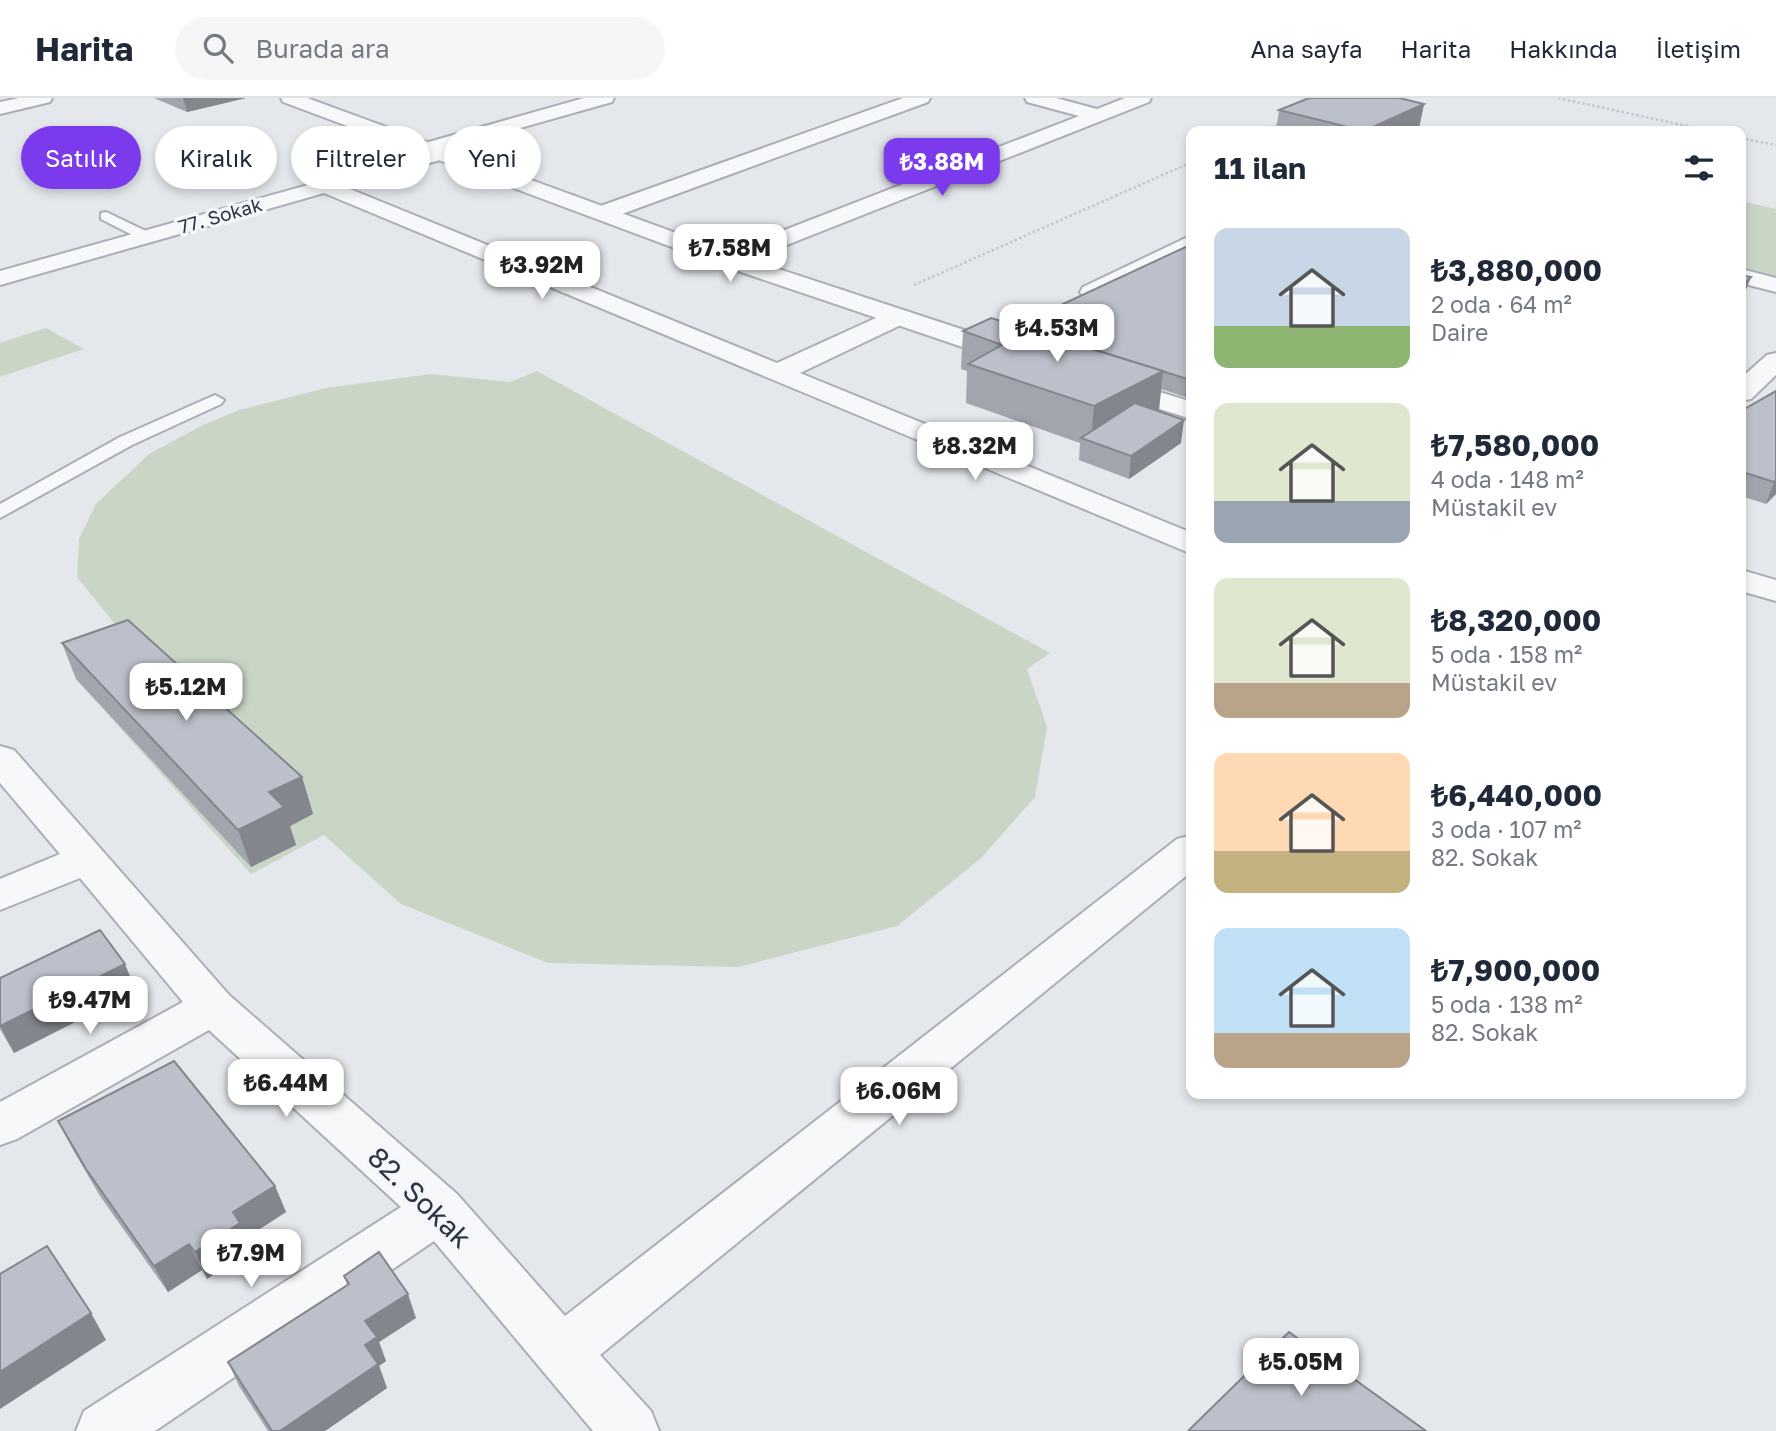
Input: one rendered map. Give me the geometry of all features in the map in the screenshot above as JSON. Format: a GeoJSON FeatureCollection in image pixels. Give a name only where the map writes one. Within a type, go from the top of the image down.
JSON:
{"type":"FeatureCollection","features":[{"type":"Feature","properties":{"kind":"street"},"geometry":{"type":"LineString","coordinates":[[0,108],[43,98]]}},
{"type":"Feature","properties":{"kind":"street"},"geometry":{"type":"LineString","coordinates":[[290,98],[728,260],[1036,362]]}},
{"type":"Feature","properties":{"kind":"street","name":"77. Sokak"},"geometry":{"type":"LineString","coordinates":[[432,152],[605,98]]}},
{"type":"Feature","properties":{"kind":"street"},"geometry":{"type":"LineString","coordinates":[[603,214],[921,98]]}},
{"type":"Feature","properties":{"kind":"street"},"geometry":{"type":"LineString","coordinates":[[1034,98],[1097,115]]}},
{"type":"Feature","properties":{"kind":"street"},"geometry":{"type":"LineString","coordinates":[[728,260],[1142,98]]}},
{"type":"Feature","properties":{"kind":"street","name":"77. Sokak"},"geometry":{"type":"LineString","coordinates":[[0,278],[34,273],[145,236],[317,189]]}},
{"type":"Feature","properties":{"kind":"street"},"geometry":{"type":"LineString","coordinates":[[329,189],[1186,542]]}},
{"type":"Feature","properties":{"kind":"street"},"geometry":{"type":"LineString","coordinates":[[1069,303],[1186,245]]}},
{"type":"Feature","properties":{"kind":"street"},"geometry":{"type":"LineString","coordinates":[[1746,277],[1776,285]]}},
{"type":"Feature","properties":{"kind":"street"},"geometry":{"type":"LineString","coordinates":[[778,373],[898,317]]}},
{"type":"Feature","properties":{"kind":"street"},"geometry":{"type":"LineString","coordinates":[[984,346],[1008,333]]}},
{"type":"Feature","properties":{"kind":"street"},"geometry":{"type":"LineString","coordinates":[[1746,389],[1776,362]]}},
{"type":"Feature","properties":{"kind":"street"},"geometry":{"type":"LineString","coordinates":[[1088,378],[1186,409]]}},
{"type":"Feature","properties":{"kind":"street"},"geometry":{"type":"LineString","coordinates":[[1746,582],[1776,591]]}},
{"type":"Feature","properties":{"kind":"street","name":"82. Sokak"},"geometry":{"type":"LineString","coordinates":[[0,758],[213,1007],[439,1210],[630,1431]]}},
{"type":"Feature","properties":{"kind":"street"},"geometry":{"type":"LineString","coordinates":[[562,1352],[1186,854]]}},
{"type":"Feature","properties":{"kind":"street"},"geometry":{"type":"LineString","coordinates":[[0,895],[85,860]]}},
{"type":"Feature","properties":{"kind":"street"},"geometry":{"type":"LineString","coordinates":[[0,1125],[213,1007]]}},
{"type":"Feature","properties":{"kind":"street"},"geometry":{"type":"LineString","coordinates":[[105,1431],[439,1210]]}},
{"type":"Feature","properties":{"kind":"lane"},"geometry":{"type":"LineString","coordinates":[[106,216],[145,236]]}},
{"type":"Feature","properties":{"kind":"lane"},"geometry":{"type":"LineString","coordinates":[[0,512],[126,440],[215,400]]}},
{"type":"Feature","properties":{"kind":"path"},"geometry":{"type":"LineString","coordinates":[[1558,98],[1687,126]]}},
{"type":"Feature","properties":{"kind":"path"},"geometry":{"type":"LineString","coordinates":[[1274,126],[1290,119]]}},
{"type":"Feature","properties":{"kind":"path"},"geometry":{"type":"LineString","coordinates":[[1746,139],[1776,145]]}},
{"type":"Feature","properties":{"kind":"path"},"geometry":{"type":"LineString","coordinates":[[865,307],[1186,165]]}},
{"type":"Feature","properties":{"kind":"green space"},"geometry":{"type":"Polygon","coordinates":[[[1746,202],[1776,209],[1776,277],[1746,269],[1746,202]]]}},
{"type":"Feature","properties":{"kind":"green space"},"geometry":{"type":"Polygon","coordinates":[[[46,328],[84,349],[0,377],[0,343],[46,328]]]}},
{"type":"Feature","properties":{"kind":"green space"},"geometry":{"type":"Polygon","coordinates":[[[537,371],[1050,653],[1027,669],[1047,727],[1035,797],[980,859],[897,926],[738,967],[548,963],[401,904],[324,835],[251,874],[76,679],[139,654],[77,577],[79,539],[96,504],[149,454],[201,426],[239,410],[326,388],[431,374],[510,382],[537,371]]]}},
{"type":"Feature","properties":{"kind":"building"},"geometry":{"type":"Polygon","coordinates":[[[1309,98],[1399,98],[1424,104],[1375,126],[1344,126],[1279,110],[1309,98]]]}},
{"type":"Feature","properties":{"kind":"building"},"geometry":{"type":"Polygon","coordinates":[[[1186,247],[1186,379],[1018,325],[1186,247]]]}},
{"type":"Feature","properties":{"kind":"building"},"geometry":{"type":"Polygon","coordinates":[[[991,318],[1163,371],[1094,406],[968,364],[1002,345],[963,331],[991,318]]]}},
{"type":"Feature","properties":{"kind":"building"},"geometry":{"type":"Polygon","coordinates":[[[1776,391],[1774,482],[1746,473],[1746,408],[1776,391]]]}},
{"type":"Feature","properties":{"kind":"building"},"geometry":{"type":"Polygon","coordinates":[[[1135,403],[1184,420],[1131,456],[1081,438],[1135,403]]]}},
{"type":"Feature","properties":{"kind":"building"},"geometry":{"type":"Polygon","coordinates":[[[128,620],[302,777],[269,792],[284,807],[238,830],[62,643],[128,620]]]}},
{"type":"Feature","properties":{"kind":"building"},"geometry":{"type":"Polygon","coordinates":[[[100,930],[125,964],[0,1026],[0,978],[100,930]]]}},
{"type":"Feature","properties":{"kind":"building"},"geometry":{"type":"Polygon","coordinates":[[[174,1061],[275,1186],[233,1212],[240,1223],[195,1252],[189,1244],[154,1266],[86,1169],[58,1121],[174,1061]]]}},
{"type":"Feature","properties":{"kind":"building"},"geometry":{"type":"Polygon","coordinates":[[[47,1246],[91,1313],[0,1372],[0,1274],[47,1246]]]}},
{"type":"Feature","properties":{"kind":"building"},"geometry":{"type":"Polygon","coordinates":[[[379,1252],[408,1294],[365,1321],[377,1337],[365,1345],[378,1364],[280,1431],[272,1431],[228,1362],[349,1284],[344,1276],[379,1252]]]}},
{"type":"Feature","properties":{"kind":"building"},"geometry":{"type":"Polygon","coordinates":[[[1289,1332],[1426,1431],[1189,1430],[1289,1332]]]}}]}
